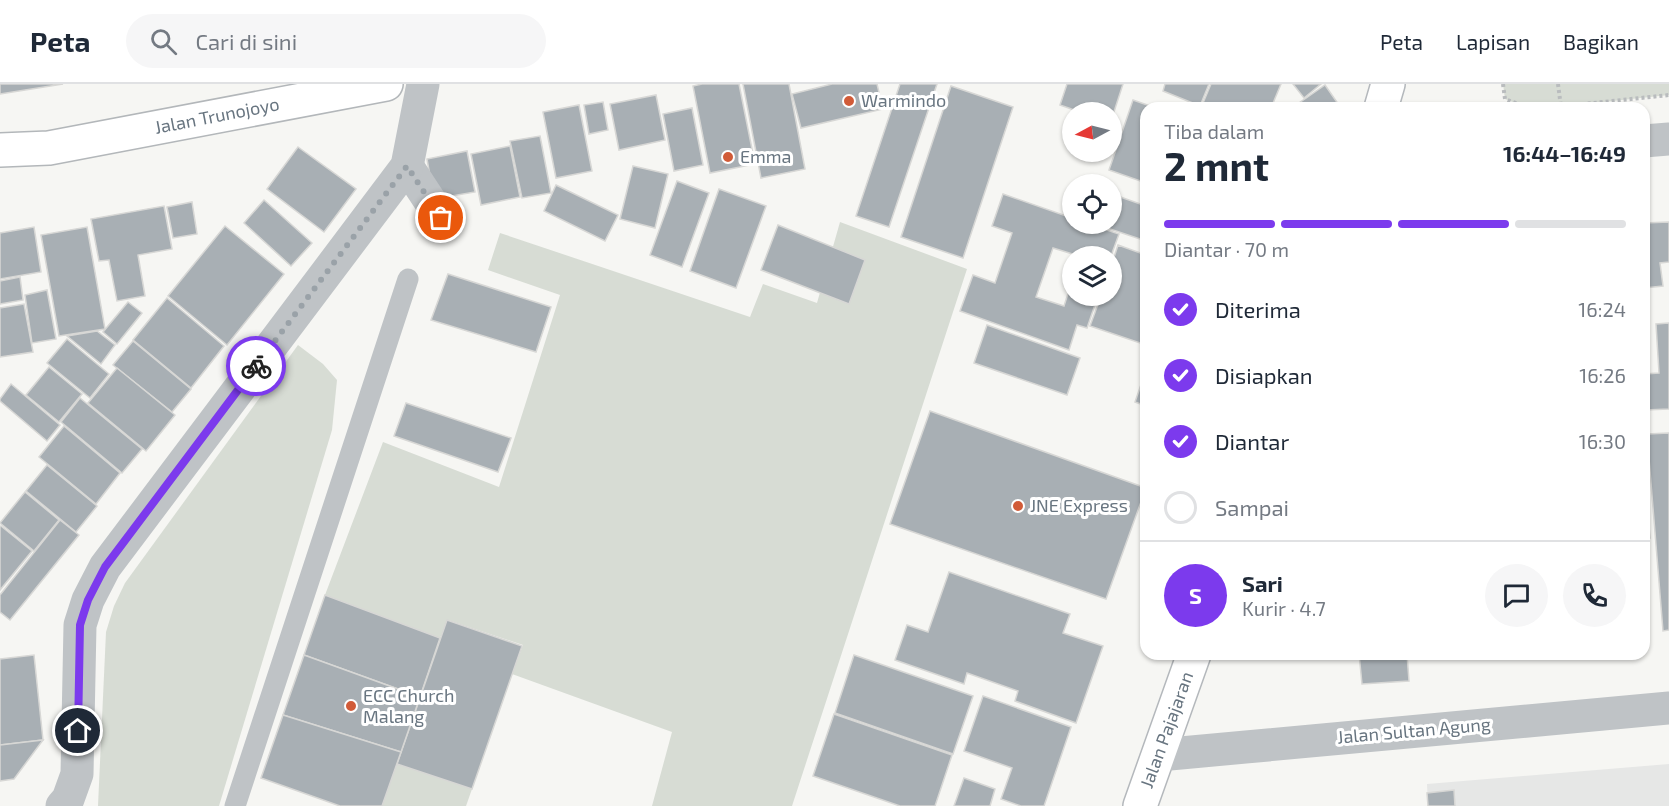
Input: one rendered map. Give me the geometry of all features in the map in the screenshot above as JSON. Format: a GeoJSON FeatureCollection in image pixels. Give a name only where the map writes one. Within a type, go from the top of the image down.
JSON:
{"type":"FeatureCollection","features":[{"type":"Feature","properties":{"kind":"main road","name":"Jalan Trunojoyo"},"geometry":{"type":"LineString","coordinates":[[0,165],[49,148],[386,84]]}},
{"type":"Feature","properties":{"kind":"main road"},"geometry":{"type":"LineString","coordinates":[[1383,102],[1388,84]]}},
{"type":"Feature","properties":{"kind":"main road","name":"Jalan Trunojoyo"},"geometry":{"type":"LineString","coordinates":[[0,150],[49,148]]}},
{"type":"Feature","properties":{"kind":"main road","name":"Jalan Pajajaran"},"geometry":{"type":"LineString","coordinates":[[1140,806],[1192,660]]}},
{"type":"Feature","properties":{"kind":"street"},"geometry":{"type":"LineString","coordinates":[[62,806],[68,799],[77,774],[80,625],[88,600],[105,567],[407,166],[423,84]]}},
{"type":"Feature","properties":{"kind":"street"},"geometry":{"type":"LineString","coordinates":[[1650,141],[1669,139]]}},
{"type":"Feature","properties":{"kind":"street"},"geometry":{"type":"LineString","coordinates":[[407,166],[441,218]]}},
{"type":"Feature","properties":{"kind":"street","name":"Jalan Sultan Agung"},"geometry":{"type":"LineString","coordinates":[[1159,755],[1669,708]]}},
{"type":"Feature","properties":{"kind":"lane"},"geometry":{"type":"LineString","coordinates":[[235,806],[408,279]]}},
{"type":"Feature","properties":{"kind":"path"},"geometry":{"type":"LineString","coordinates":[[1503,84],[1505,99],[1513,102]]}},
{"type":"Feature","properties":{"kind":"path"},"geometry":{"type":"LineString","coordinates":[[1558,84],[1560,102]]}},
{"type":"Feature","properties":{"kind":"path"},"geometry":{"type":"LineString","coordinates":[[1603,102],[1669,95]]}},
{"type":"Feature","properties":{"kind":"shaded area"},"geometry":{"type":"Polygon","coordinates":[[[1503,84],[1669,84],[1669,95],[1603,102],[1513,102],[1505,99],[1503,84]]]}},
{"type":"Feature","properties":{"kind":"shaded area"},"geometry":{"type":"Polygon","coordinates":[[[840,222],[967,269],[792,806],[652,806],[672,732],[512,674],[523,645],[448,620],[440,638],[325,595],[383,442],[499,487],[560,295],[488,270],[500,233],[750,317],[763,284],[817,303],[840,222]]]}},
{"type":"Feature","properties":{"kind":"shaded area"},"geometry":{"type":"Polygon","coordinates":[[[298,345],[323,364],[337,380],[332,430],[219,806],[98,806],[106,632],[114,606],[125,583],[298,345]]]}},
{"type":"Feature","properties":{"kind":"shaded area"},"geometry":{"type":"Polygon","coordinates":[[[397,764],[472,789],[466,806],[382,806],[397,764]]]}},
{"type":"Feature","properties":{"kind":"shaded area"},"geometry":{"type":"Polygon","coordinates":[[[1669,764],[1669,806],[1428,806],[1427,784],[1669,764]]]}},
{"type":"Feature","properties":{"kind":"building"},"geometry":{"type":"Polygon","coordinates":[[[0,84],[63,84],[0,94],[0,84]]]}},
{"type":"Feature","properties":{"kind":"building"},"geometry":{"type":"Polygon","coordinates":[[[739,84],[755,164],[710,173],[693,86],[739,84]]]}},
{"type":"Feature","properties":{"kind":"building"},"geometry":{"type":"Polygon","coordinates":[[[743,84],[789,84],[805,169],[761,178],[743,84]]]}},
{"type":"Feature","properties":{"kind":"building"},"geometry":{"type":"Polygon","coordinates":[[[832,84],[877,84],[883,109],[801,128],[792,94],[832,84]]]}},
{"type":"Feature","properties":{"kind":"building"},"geometry":{"type":"Polygon","coordinates":[[[900,84],[937,84],[889,227],[856,216],[900,84]]]}},
{"type":"Feature","properties":{"kind":"building"},"geometry":{"type":"Polygon","coordinates":[[[1067,84],[1123,84],[1117,102],[1062,102],[1062,106],[1060,105],[1067,84]]]}},
{"type":"Feature","properties":{"kind":"building"},"geometry":{"type":"Polygon","coordinates":[[[1165,84],[1209,84],[1202,102],[1190,102],[1163,91],[1165,84]]]}},
{"type":"Feature","properties":{"kind":"building"},"geometry":{"type":"Polygon","coordinates":[[[1211,84],[1281,84],[1274,102],[1203,102],[1211,84]]]}},
{"type":"Feature","properties":{"kind":"building"},"geometry":{"type":"Polygon","coordinates":[[[1293,84],[1321,84],[1304,98],[1293,84]]]}},
{"type":"Feature","properties":{"kind":"building"},"geometry":{"type":"Polygon","coordinates":[[[1325,85],[1337,102],[1300,102],[1325,85]]]}},
{"type":"Feature","properties":{"kind":"building"},"geometry":{"type":"Polygon","coordinates":[[[951,86],[1013,107],[963,258],[901,237],[951,86]]]}},
{"type":"Feature","properties":{"kind":"building"},"geometry":{"type":"Polygon","coordinates":[[[656,95],[665,140],[619,150],[610,104],[656,95]]]}},
{"type":"Feature","properties":{"kind":"building"},"geometry":{"type":"Polygon","coordinates":[[[1133,100],[1140,102],[1140,181],[1109,170],[1112,162],[1122,162],[1122,132],[1133,100]]]}},
{"type":"Feature","properties":{"kind":"building"},"geometry":{"type":"Polygon","coordinates":[[[603,102],[608,130],[589,134],[584,105],[603,102]]]}},
{"type":"Feature","properties":{"kind":"building"},"geometry":{"type":"Polygon","coordinates":[[[579,105],[592,171],[556,178],[543,112],[579,105]]]}},
{"type":"Feature","properties":{"kind":"building"},"geometry":{"type":"Polygon","coordinates":[[[692,108],[703,165],[674,171],[663,114],[692,108]]]}},
{"type":"Feature","properties":{"kind":"building"},"geometry":{"type":"Polygon","coordinates":[[[540,136],[551,193],[522,198],[510,141],[540,136]]]}},
{"type":"Feature","properties":{"kind":"building"},"geometry":{"type":"Polygon","coordinates":[[[510,146],[520,197],[481,205],[471,154],[510,146]]]}},
{"type":"Feature","properties":{"kind":"building"},"geometry":{"type":"Polygon","coordinates":[[[298,147],[356,189],[324,232],[267,189],[298,147]]]}},
{"type":"Feature","properties":{"kind":"building"},"geometry":{"type":"Polygon","coordinates":[[[467,151],[475,192],[434,199],[427,159],[467,151]]]}},
{"type":"Feature","properties":{"kind":"building"},"geometry":{"type":"Polygon","coordinates":[[[633,166],[668,174],[655,228],[620,219],[633,166]]]}},
{"type":"Feature","properties":{"kind":"building"},"geometry":{"type":"Polygon","coordinates":[[[677,181],[709,193],[682,267],[650,255],[677,181]]]}},
{"type":"Feature","properties":{"kind":"building"},"geometry":{"type":"Polygon","coordinates":[[[556,185],[618,215],[605,241],[544,211],[556,185]]]}},
{"type":"Feature","properties":{"kind":"building"},"geometry":{"type":"Polygon","coordinates":[[[719,189],[766,206],[736,288],[690,271],[719,189]]]}},
{"type":"Feature","properties":{"kind":"building"},"geometry":{"type":"Polygon","coordinates":[[[1003,194],[1062,215],[1062,234],[1119,234],[1115,246],[1062,246],[1062,251],[1053,248],[1036,297],[1062,306],[1095,306],[1087,328],[1077,325],[1069,350],[960,311],[973,275],[995,283],[1012,233],[992,226],[1003,194]]]}},
{"type":"Feature","properties":{"kind":"building"},"geometry":{"type":"Polygon","coordinates":[[[1122,198],[1140,204],[1140,239],[1122,233],[1122,198]]]}},
{"type":"Feature","properties":{"kind":"building"},"geometry":{"type":"Polygon","coordinates":[[[264,200],[312,243],[291,266],[244,223],[264,200]]]}},
{"type":"Feature","properties":{"kind":"building"},"geometry":{"type":"Polygon","coordinates":[[[192,202],[197,234],[173,238],[167,207],[192,202]]]}},
{"type":"Feature","properties":{"kind":"building"},"geometry":{"type":"Polygon","coordinates":[[[164,206],[172,249],[138,255],[145,296],[117,301],[109,260],[99,261],[91,219],[164,206]]]}},
{"type":"Feature","properties":{"kind":"building"},"geometry":{"type":"Polygon","coordinates":[[[1669,222],[1669,262],[1660,263],[1663,286],[1650,287],[1650,223],[1669,222]]]}},
{"type":"Feature","properties":{"kind":"building"},"geometry":{"type":"Polygon","coordinates":[[[778,225],[865,260],[849,304],[761,270],[778,225]]]}},
{"type":"Feature","properties":{"kind":"building"},"geometry":{"type":"Polygon","coordinates":[[[225,226],[284,274],[227,345],[168,296],[225,226]]]}},
{"type":"Feature","properties":{"kind":"building"},"geometry":{"type":"Polygon","coordinates":[[[34,227],[41,272],[0,279],[0,233],[34,227]]]}},
{"type":"Feature","properties":{"kind":"building"},"geometry":{"type":"Polygon","coordinates":[[[87,227],[105,329],[59,336],[41,235],[87,227]]]}},
{"type":"Feature","properties":{"kind":"building"},"geometry":{"type":"Polygon","coordinates":[[[1122,246],[1140,253],[1140,343],[1090,326],[1097,306],[1122,306],[1122,246]]]}},
{"type":"Feature","properties":{"kind":"building"},"geometry":{"type":"Polygon","coordinates":[[[448,274],[551,307],[536,352],[431,320],[448,274]]]}},
{"type":"Feature","properties":{"kind":"building"},"geometry":{"type":"Polygon","coordinates":[[[20,277],[23,300],[0,304],[0,281],[20,277]]]}},
{"type":"Feature","properties":{"kind":"building"},"geometry":{"type":"Polygon","coordinates":[[[47,290],[56,339],[32,343],[25,295],[47,290]]]}},
{"type":"Feature","properties":{"kind":"building"},"geometry":{"type":"Polygon","coordinates":[[[167,298],[224,346],[191,388],[133,340],[167,298]]]}},
{"type":"Feature","properties":{"kind":"building"},"geometry":{"type":"Polygon","coordinates":[[[128,302],[142,313],[117,344],[103,332],[128,302]]]}},
{"type":"Feature","properties":{"kind":"building"},"geometry":{"type":"Polygon","coordinates":[[[24,304],[33,352],[0,357],[0,308],[24,304]]]}},
{"type":"Feature","properties":{"kind":"building"},"geometry":{"type":"Polygon","coordinates":[[[1669,323],[1669,409],[1650,410],[1650,374],[1659,373],[1656,324],[1669,323]]]}},
{"type":"Feature","properties":{"kind":"building"},"geometry":{"type":"Polygon","coordinates":[[[987,325],[1080,358],[1067,395],[974,363],[987,325]]]}},
{"type":"Feature","properties":{"kind":"building"},"geometry":{"type":"Polygon","coordinates":[[[97,331],[115,345],[101,364],[67,336],[97,331]]]}},
{"type":"Feature","properties":{"kind":"building"},"geometry":{"type":"Polygon","coordinates":[[[67,339],[109,374],[90,398],[47,363],[67,339]]]}},
{"type":"Feature","properties":{"kind":"building"},"geometry":{"type":"Polygon","coordinates":[[[133,341],[191,389],[172,412],[113,365],[133,341]]]}},
{"type":"Feature","properties":{"kind":"building"},"geometry":{"type":"Polygon","coordinates":[[[49,367],[82,394],[59,422],[26,395],[49,367]]]}},
{"type":"Feature","properties":{"kind":"building"},"geometry":{"type":"Polygon","coordinates":[[[117,368],[175,415],[146,451],[88,403],[117,368]]]}},
{"type":"Feature","properties":{"kind":"building"},"geometry":{"type":"Polygon","coordinates":[[[11,384],[60,425],[47,441],[0,401],[11,384]]]}},
{"type":"Feature","properties":{"kind":"building"},"geometry":{"type":"Polygon","coordinates":[[[1140,388],[1140,404],[1135,402],[1140,388]]]}},
{"type":"Feature","properties":{"kind":"building"},"geometry":{"type":"Polygon","coordinates":[[[80,398],[142,449],[122,473],[61,422],[80,398]]]}},
{"type":"Feature","properties":{"kind":"building"},"geometry":{"type":"Polygon","coordinates":[[[406,403],[511,438],[498,472],[394,436],[406,403]]]}},
{"type":"Feature","properties":{"kind":"building","name":"JNE Express"},"geometry":{"type":"Polygon","coordinates":[[[930,411],[1140,486],[1140,505],[1106,599],[890,524],[930,411]]]}},
{"type":"Feature","properties":{"kind":"building"},"geometry":{"type":"Polygon","coordinates":[[[64,426],[120,473],[96,504],[39,457],[64,426]]]}},
{"type":"Feature","properties":{"kind":"building"},"geometry":{"type":"Polygon","coordinates":[[[1669,433],[1669,630],[1663,631],[1650,471],[1650,434],[1669,433]]]}},
{"type":"Feature","properties":{"kind":"building"},"geometry":{"type":"Polygon","coordinates":[[[47,465],[97,506],[76,532],[26,491],[47,465]]]}},
{"type":"Feature","properties":{"kind":"building"},"geometry":{"type":"Polygon","coordinates":[[[25,492],[59,520],[34,551],[0,523],[25,492]]]}},
{"type":"Feature","properties":{"kind":"building"},"geometry":{"type":"Polygon","coordinates":[[[60,520],[79,535],[10,620],[0,612],[0,595],[60,520]]]}},
{"type":"Feature","properties":{"kind":"building"},"geometry":{"type":"Polygon","coordinates":[[[0,527],[32,551],[0,590],[0,527]]]}},
{"type":"Feature","properties":{"kind":"building"},"geometry":{"type":"Polygon","coordinates":[[[949,572],[1070,614],[1063,633],[1103,646],[1076,723],[1015,701],[1018,691],[967,673],[964,684],[895,660],[907,625],[928,632],[949,572]]]}},
{"type":"Feature","properties":{"kind":"building"},"geometry":{"type":"Polygon","coordinates":[[[325,595],[440,638],[420,697],[304,655],[325,595]]]}},
{"type":"Feature","properties":{"kind":"building"},"geometry":{"type":"Polygon","coordinates":[[[447,620],[522,646],[472,789],[397,764],[447,620]]]}},
{"type":"Feature","properties":{"kind":"building"},"geometry":{"type":"Polygon","coordinates":[[[34,655],[43,740],[0,745],[0,659],[34,655]]]}},
{"type":"Feature","properties":{"kind":"building","name":"ECC Church Malang"},"geometry":{"type":"Polygon","coordinates":[[[304,655],[420,697],[401,752],[283,715],[304,655]]]}},
{"type":"Feature","properties":{"kind":"building"},"geometry":{"type":"Polygon","coordinates":[[[854,655],[973,696],[953,754],[835,713],[854,655]]]}},
{"type":"Feature","properties":{"kind":"building"},"geometry":{"type":"Polygon","coordinates":[[[1360,660],[1407,660],[1409,681],[1362,684],[1360,660]]]}},
{"type":"Feature","properties":{"kind":"building"},"geometry":{"type":"Polygon","coordinates":[[[983,696],[1071,727],[1044,806],[1021,806],[1001,799],[1012,768],[964,751],[983,696]]]}},
{"type":"Feature","properties":{"kind":"building"},"geometry":{"type":"Polygon","coordinates":[[[834,714],[952,755],[935,806],[900,806],[813,776],[834,714]]]}},
{"type":"Feature","properties":{"kind":"building"},"geometry":{"type":"Polygon","coordinates":[[[283,715],[401,752],[382,806],[340,806],[261,778],[283,715]]]}},
{"type":"Feature","properties":{"kind":"building"},"geometry":{"type":"Polygon","coordinates":[[[43,740],[14,779],[0,781],[0,745],[43,740]]]}},
{"type":"Feature","properties":{"kind":"building"},"geometry":{"type":"Polygon","coordinates":[[[964,778],[995,789],[990,806],[954,806],[964,778]]]}},
{"type":"Feature","properties":{"kind":"building"},"geometry":{"type":"Polygon","coordinates":[[[1454,790],[1455,806],[1428,806],[1427,793],[1454,790]]]}},
{"type":"Feature","properties":{"kind":"way so far"},"geometry":{"type":"LineString","coordinates":[[256,366],[407,166],[441,218]]}},
{"type":"Feature","properties":{"kind":"place","name":"Warmindo"},"geometry":{"type":"Point","coordinates":[849,101]}},
{"type":"Feature","properties":{"kind":"place","name":"Emma"},"geometry":{"type":"Point","coordinates":[728,157]}},
{"type":"Feature","properties":{"kind":"place","name":"JNE Express"},"geometry":{"type":"Point","coordinates":[1018,506]}},
{"type":"Feature","properties":{"kind":"place","name":"ECC Church Malang"},"geometry":{"type":"Point","coordinates":[351,706]}},
{"type":"Feature","properties":{"kind":"route"},"geometry":{"type":"LineString","coordinates":[[78,731],[80,625],[88,600],[105,567],[256,366]]}}]}
